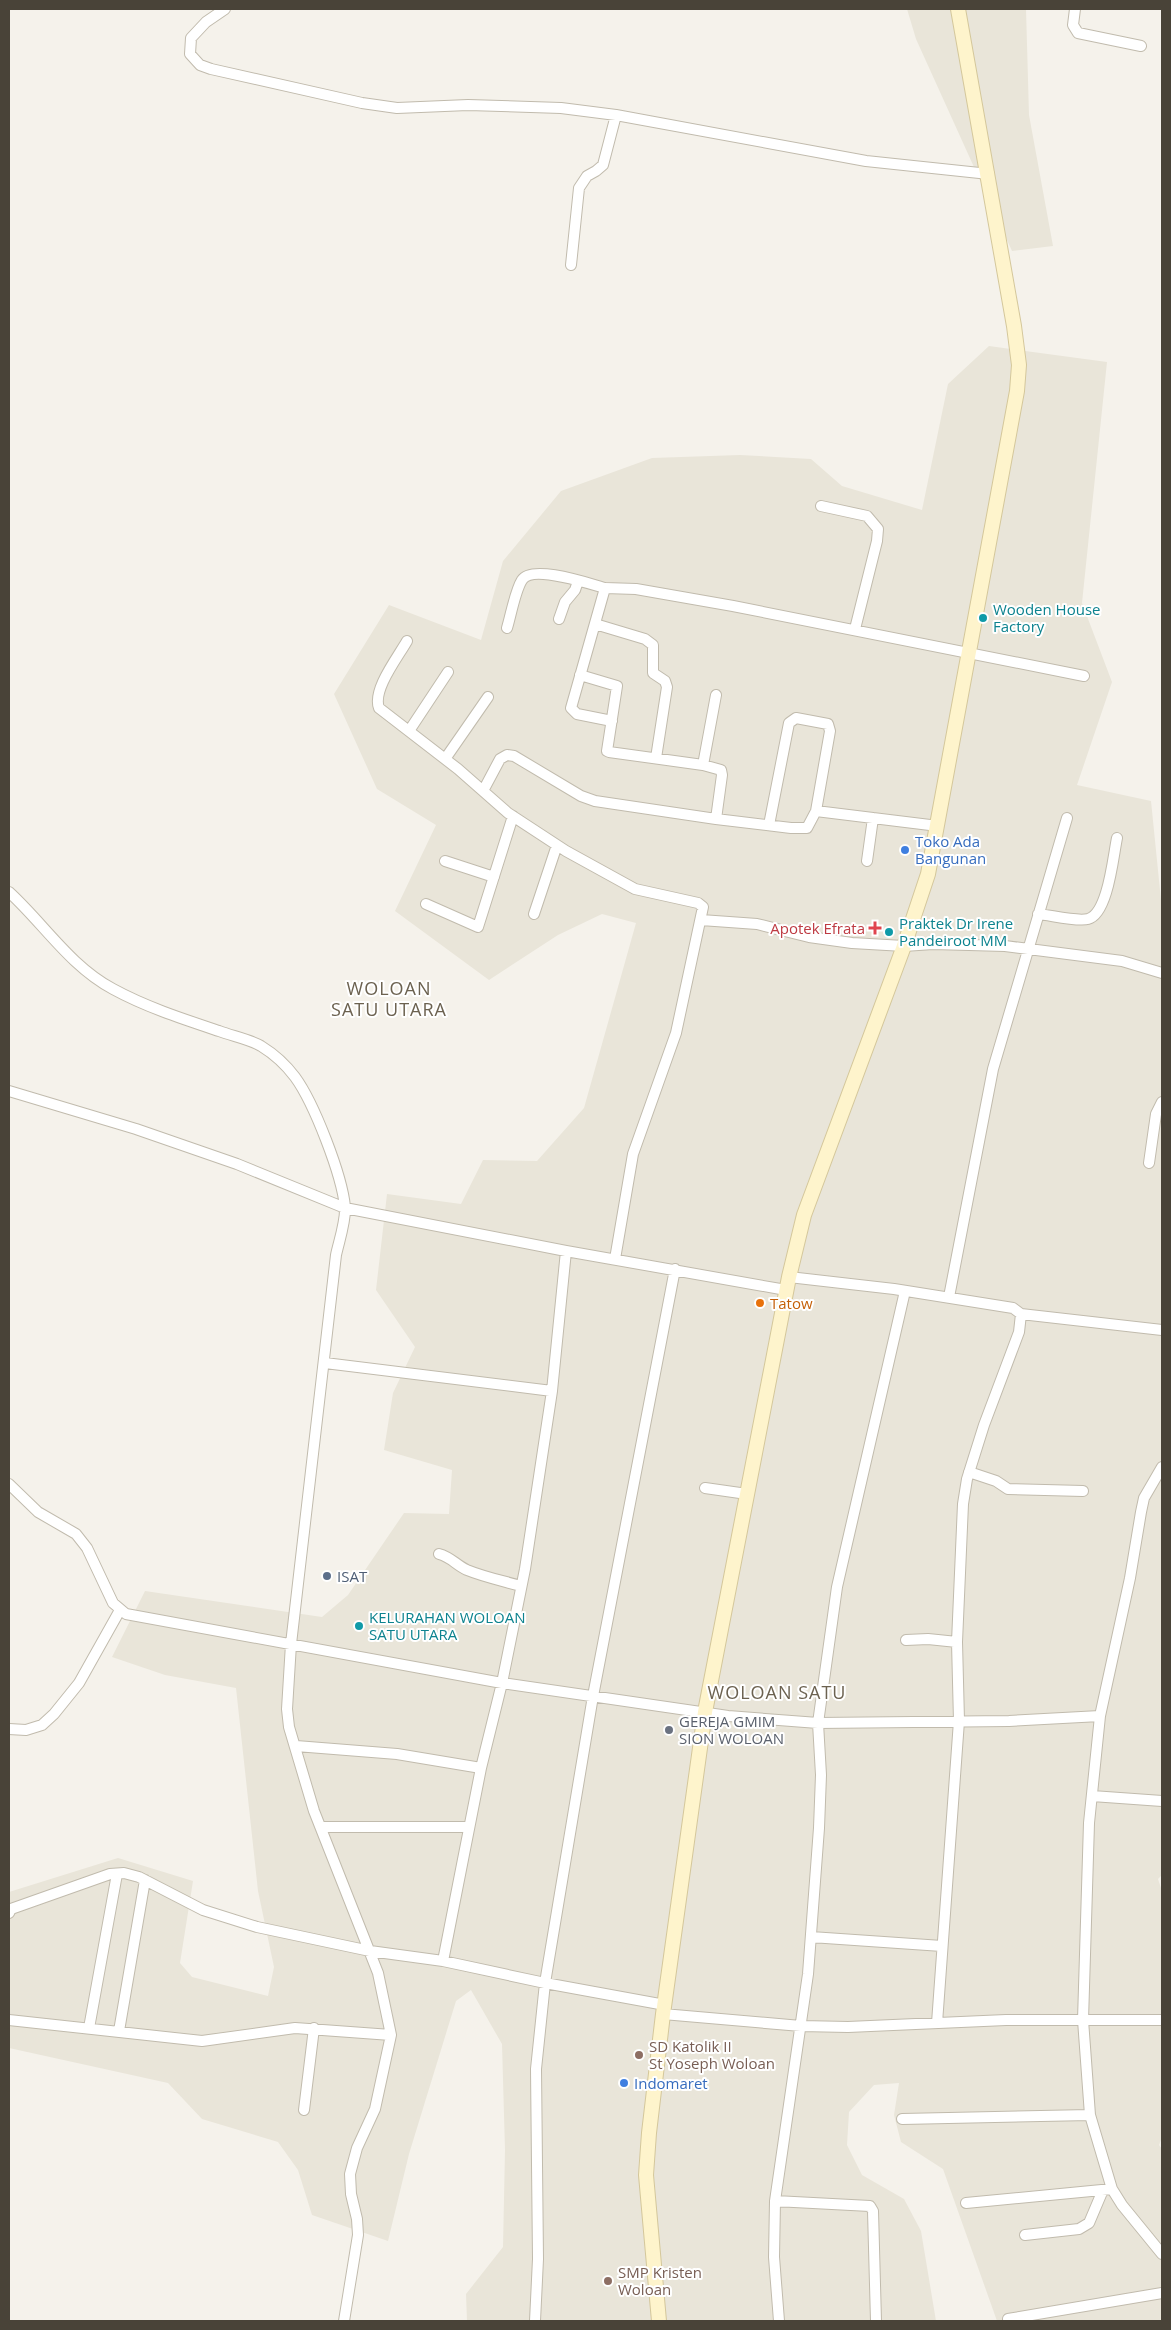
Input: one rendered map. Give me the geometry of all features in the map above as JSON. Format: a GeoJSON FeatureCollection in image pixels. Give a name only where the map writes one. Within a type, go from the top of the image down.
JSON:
{"type":"FeatureCollection","features":[{"type":"Feature","properties":{"kind":"main road"},"geometry":{"type":"LineString","coordinates":[[659,2321],[646,2166],[664,2010],[705,1712],[788,1283],[804,1215],[904,946],[926,881],[938,826],[967,652],[994,520],[1018,378],[1014,326],[989,174],[958,9]]}},
{"type":"Feature","properties":{"kind":"street"},"geometry":{"type":"LineString","coordinates":[[226,9],[196,30],[190,38],[190,54],[200,65],[229,74],[344,100],[397,108],[468,105],[561,108],[616,115],[866,161],[989,174]]}},
{"type":"Feature","properties":{"kind":"street"},"geometry":{"type":"LineString","coordinates":[[1075,9],[1073,25],[1076,32],[1090,37],[1141,46]]}},
{"type":"Feature","properties":{"kind":"street"},"geometry":{"type":"LineString","coordinates":[[571,265],[579,188],[587,176],[603,165],[616,115]]}},
{"type":"Feature","properties":{"kind":"street"},"geometry":{"type":"LineString","coordinates":[[821,506],[867,516],[878,529],[877,541],[855,629]]}},
{"type":"Feature","properties":{"kind":"street"},"geometry":{"type":"LineString","coordinates":[[507,628],[522,580],[526,576],[538,573],[605,588],[636,589],[855,629],[1084,676]]}},
{"type":"Feature","properties":{"kind":"street"},"geometry":{"type":"LineString","coordinates":[[558,619],[565,602],[575,590],[578,581]]}},
{"type":"Feature","properties":{"kind":"street"},"geometry":{"type":"LineString","coordinates":[[605,588],[572,710],[577,714],[612,721]]}},
{"type":"Feature","properties":{"kind":"street"},"geometry":{"type":"LineString","coordinates":[[595,624],[645,639],[653,645],[653,673],[665,681],[667,687],[656,758]]}},
{"type":"Feature","properties":{"kind":"street"},"geometry":{"type":"LineString","coordinates":[[407,640],[378,691],[376,701],[379,708],[445,759],[513,816],[557,845],[605,874],[635,889],[698,903],[703,907],[701,920],[697,927],[686,998],[633,1154],[615,1259]]}},
{"type":"Feature","properties":{"kind":"street"},"geometry":{"type":"LineString","coordinates":[[409,731],[448,672]]}},
{"type":"Feature","properties":{"kind":"street"},"geometry":{"type":"LineString","coordinates":[[580,675],[616,684],[618,693],[607,751],[616,754],[703,765],[722,772],[716,819]]}},
{"type":"Feature","properties":{"kind":"street"},"geometry":{"type":"LineString","coordinates":[[703,765],[716,695]]}},
{"type":"Feature","properties":{"kind":"street"},"geometry":{"type":"LineString","coordinates":[[445,759],[488,697]]}},
{"type":"Feature","properties":{"kind":"street"},"geometry":{"type":"LineString","coordinates":[[483,791],[500,759],[507,755],[514,756],[581,796],[595,801],[716,819],[769,825],[807,828],[816,811],[831,727],[822,722],[794,719],[789,723],[769,825]]}},
{"type":"Feature","properties":{"kind":"street"},"geometry":{"type":"LineString","coordinates":[[816,811],[938,826]]}},
{"type":"Feature","properties":{"kind":"street"},"geometry":{"type":"LineString","coordinates":[[426,904],[478,927],[513,816]]}},
{"type":"Feature","properties":{"kind":"street"},"geometry":{"type":"LineString","coordinates":[[866,862],[873,818]]}},
{"type":"Feature","properties":{"kind":"street"},"geometry":{"type":"LineString","coordinates":[[949,1298],[993,1069],[1067,818]]}},
{"type":"Feature","properties":{"kind":"street"},"geometry":{"type":"LineString","coordinates":[[1038,914],[1087,920],[1098,914],[1103,903],[1116,838]]}},
{"type":"Feature","properties":{"kind":"street"},"geometry":{"type":"LineString","coordinates":[[534,914],[557,845]]}},
{"type":"Feature","properties":{"kind":"street"},"geometry":{"type":"LineString","coordinates":[[445,861],[494,877]]}},
{"type":"Feature","properties":{"kind":"street"},"geometry":{"type":"LineString","coordinates":[[9,892],[31,912],[68,956],[86,972],[106,985],[160,1010],[260,1046],[280,1061],[295,1077],[310,1106],[336,1171],[345,1208],[336,1255],[291,1644],[287,1709],[289,1727],[321,1826],[384,1992],[391,2035],[375,2109],[357,2148],[350,2174],[349,2184],[357,2219],[358,2235],[344,2321]]}},
{"type":"Feature","properties":{"kind":"street"},"geometry":{"type":"LineString","coordinates":[[701,920],[738,921],[809,937],[904,946],[956,944],[1027,949],[1122,961],[1162,973]]}},
{"type":"Feature","properties":{"kind":"street"},"geometry":{"type":"LineString","coordinates":[[9,1092],[136,1129],[228,1160],[345,1208],[566,1251],[675,1269],[788,1283],[905,1290],[1013,1308],[1021,1314],[1162,1330]]}},
{"type":"Feature","properties":{"kind":"street"},"geometry":{"type":"LineString","coordinates":[[1149,1163],[1156,1114],[1162,1102]]}},
{"type":"Feature","properties":{"kind":"street"},"geometry":{"type":"LineString","coordinates":[[443,1961],[481,1768],[502,1683],[521,1586],[552,1391],[566,1251]]}},
{"type":"Feature","properties":{"kind":"street"},"geometry":{"type":"LineString","coordinates":[[535,2321],[538,2259],[536,2069],[545,1983],[593,1696],[675,1269]]}},
{"type":"Feature","properties":{"kind":"street"},"geometry":{"type":"LineString","coordinates":[[780,2321],[774,2257],[775,2201],[801,2026],[811,1938],[821,1775],[818,1723],[837,1587],[905,1290]]}},
{"type":"Feature","properties":{"kind":"street"},"geometry":{"type":"LineString","coordinates":[[937,2023],[959,1721],[957,1642],[961,1524],[969,1472],[984,1425],[1019,1332],[1021,1314]]}},
{"type":"Feature","properties":{"kind":"street"},"geometry":{"type":"LineString","coordinates":[[325,1363],[552,1391]]}},
{"type":"Feature","properties":{"kind":"street"},"geometry":{"type":"LineString","coordinates":[[1162,1467],[1144,1498],[1130,1578],[1100,1716],[1089,1823],[1083,2020],[1090,2115],[1107,2190],[1122,2205],[1162,2254]]}},
{"type":"Feature","properties":{"kind":"street"},"geometry":{"type":"LineString","coordinates":[[969,1472],[996,1481],[1008,1489],[1083,1491]]}},
{"type":"Feature","properties":{"kind":"street"},"geometry":{"type":"LineString","coordinates":[[9,1484],[38,1512],[76,1534],[82,1540],[113,1603],[126,1614],[502,1683],[705,1712],[818,1723],[1100,1716]]}},
{"type":"Feature","properties":{"kind":"street"},"geometry":{"type":"LineString","coordinates":[[705,1488],[747,1494]]}},
{"type":"Feature","properties":{"kind":"street"},"geometry":{"type":"LineString","coordinates":[[439,1554],[451,1558],[458,1566],[521,1586]]}},
{"type":"Feature","properties":{"kind":"street"},"geometry":{"type":"LineString","coordinates":[[9,1729],[26,1730],[42,1726],[54,1714],[79,1683],[120,1610]]}},
{"type":"Feature","properties":{"kind":"street"},"geometry":{"type":"LineString","coordinates":[[906,1640],[928,1639],[957,1642]]}},
{"type":"Feature","properties":{"kind":"street"},"geometry":{"type":"LineString","coordinates":[[296,1746],[397,1754],[481,1768]]}},
{"type":"Feature","properties":{"kind":"street"},"geometry":{"type":"LineString","coordinates":[[1092,1796],[1162,1801]]}},
{"type":"Feature","properties":{"kind":"street"},"geometry":{"type":"LineString","coordinates":[[321,1826],[469,1827]]}},
{"type":"Feature","properties":{"kind":"street"},"geometry":{"type":"LineString","coordinates":[[9,1913],[11,1909],[103,1876],[117,1874],[133,1875],[203,1910],[257,1927],[370,1951],[443,1961],[664,2010],[801,2026],[848,2027],[937,2023],[1162,2020]]}},
{"type":"Feature","properties":{"kind":"street"},"geometry":{"type":"LineString","coordinates":[[89,2028],[117,1874]]}},
{"type":"Feature","properties":{"kind":"street"},"geometry":{"type":"LineString","coordinates":[[119,2031],[145,1880]]}},
{"type":"Feature","properties":{"kind":"street"},"geometry":{"type":"LineString","coordinates":[[811,1938],[942,1946]]}},
{"type":"Feature","properties":{"kind":"street"},"geometry":{"type":"LineString","coordinates":[[9,2020],[202,2041],[295,2028],[391,2035]]}},
{"type":"Feature","properties":{"kind":"street"},"geometry":{"type":"LineString","coordinates":[[304,2110],[314,2028]]}},
{"type":"Feature","properties":{"kind":"street"},"geometry":{"type":"LineString","coordinates":[[902,2119],[1090,2115]]}},
{"type":"Feature","properties":{"kind":"street"},"geometry":{"type":"LineString","coordinates":[[966,2203],[1107,2190]]}},
{"type":"Feature","properties":{"kind":"street"},"geometry":{"type":"LineString","coordinates":[[1025,2235],[1079,2229],[1089,2223],[1107,2190]]}},
{"type":"Feature","properties":{"kind":"street"},"geometry":{"type":"LineString","coordinates":[[775,2201],[870,2206],[873,2211],[876,2321]]}},
{"type":"Feature","properties":{"kind":"street"},"geometry":{"type":"LineString","coordinates":[[1008,2319],[1162,2293]]}},
{"type":"Feature","properties":{"kind":"shaded area"},"geometry":{"type":"Polygon","coordinates":[[[907,9],[1026,9],[1029,115],[1053,246],[1012,251],[916,39],[907,9]]]}},
{"type":"Feature","properties":{"kind":"shaded area"},"geometry":{"type":"Polygon","coordinates":[[[989,346],[1107,362],[1082,603],[1112,682],[1077,785],[1151,801],[1162,910],[1162,1875],[1158,1879],[1162,1891],[1162,2137],[1159,2145],[1162,2149],[1162,2321],[997,2321],[943,2169],[901,2142],[894,2115],[899,2083],[874,2085],[849,2112],[847,2145],[862,2175],[904,2199],[921,2231],[936,2321],[467,2321],[466,2294],[503,2247],[505,2150],[502,2044],[471,1990],[456,2001],[409,2154],[388,2241],[312,2215],[298,2170],[278,2142],[202,2119],[168,2083],[9,2048],[9,1892],[118,1858],[193,1881],[180,1963],[192,1977],[268,1996],[274,1967],[258,1891],[236,1688],[165,1675],[112,1657],[145,1591],[322,1617],[348,1595],[404,1513],[449,1514],[452,1470],[384,1450],[393,1393],[415,1347],[376,1290],[387,1194],[461,1204],[483,1160],[537,1161],[584,1108],[636,923],[602,914],[558,935],[489,980],[395,911],[436,825],[377,789],[334,694],[389,605],[481,640],[503,561],[561,491],[652,458],[740,455],[811,459],[842,486],[922,510],[948,384],[989,346]]]}},
{"type":"Feature","properties":{"kind":"place","name":"Wooden House Factory"},"geometry":{"type":"Point","coordinates":[983,618]}},
{"type":"Feature","properties":{"kind":"place","name":"Toko Ada Bangunan"},"geometry":{"type":"Point","coordinates":[905,850]}},
{"type":"Feature","properties":{"kind":"place","name":"Apotek Efrata"},"geometry":{"type":"Point","coordinates":[875,928]}},
{"type":"Feature","properties":{"kind":"place","name":"Praktek Dr Irene Pandeiroot MM"},"geometry":{"type":"Point","coordinates":[889,932]}},
{"type":"Feature","properties":{"kind":"place","name":"Tatow"},"geometry":{"type":"Point","coordinates":[760,1303]}},
{"type":"Feature","properties":{"kind":"place","name":"ISAT"},"geometry":{"type":"Point","coordinates":[327,1576]}},
{"type":"Feature","properties":{"kind":"place","name":"KELURAHAN WOLOAN SATU UTARA"},"geometry":{"type":"Point","coordinates":[359,1626]}},
{"type":"Feature","properties":{"kind":"place","name":"GEREJA GMIM SION WOLOAN"},"geometry":{"type":"Point","coordinates":[669,1730]}},
{"type":"Feature","properties":{"kind":"place","name":"SD Katolik II St Yoseph Woloan"},"geometry":{"type":"Point","coordinates":[639,2055]}},
{"type":"Feature","properties":{"kind":"place","name":"Indomaret"},"geometry":{"type":"Point","coordinates":[624,2083]}},
{"type":"Feature","properties":{"kind":"place","name":"SMP Kristen Woloan"},"geometry":{"type":"Point","coordinates":[608,2281]}},
{"type":"Feature","properties":{"kind":"district","name":"WOLOAN SATU UTARA"},"geometry":{"type":"Point","coordinates":[389,998]}},
{"type":"Feature","properties":{"kind":"district","name":"WOLOAN SATU"},"geometry":{"type":"Point","coordinates":[777,1692]}}]}
